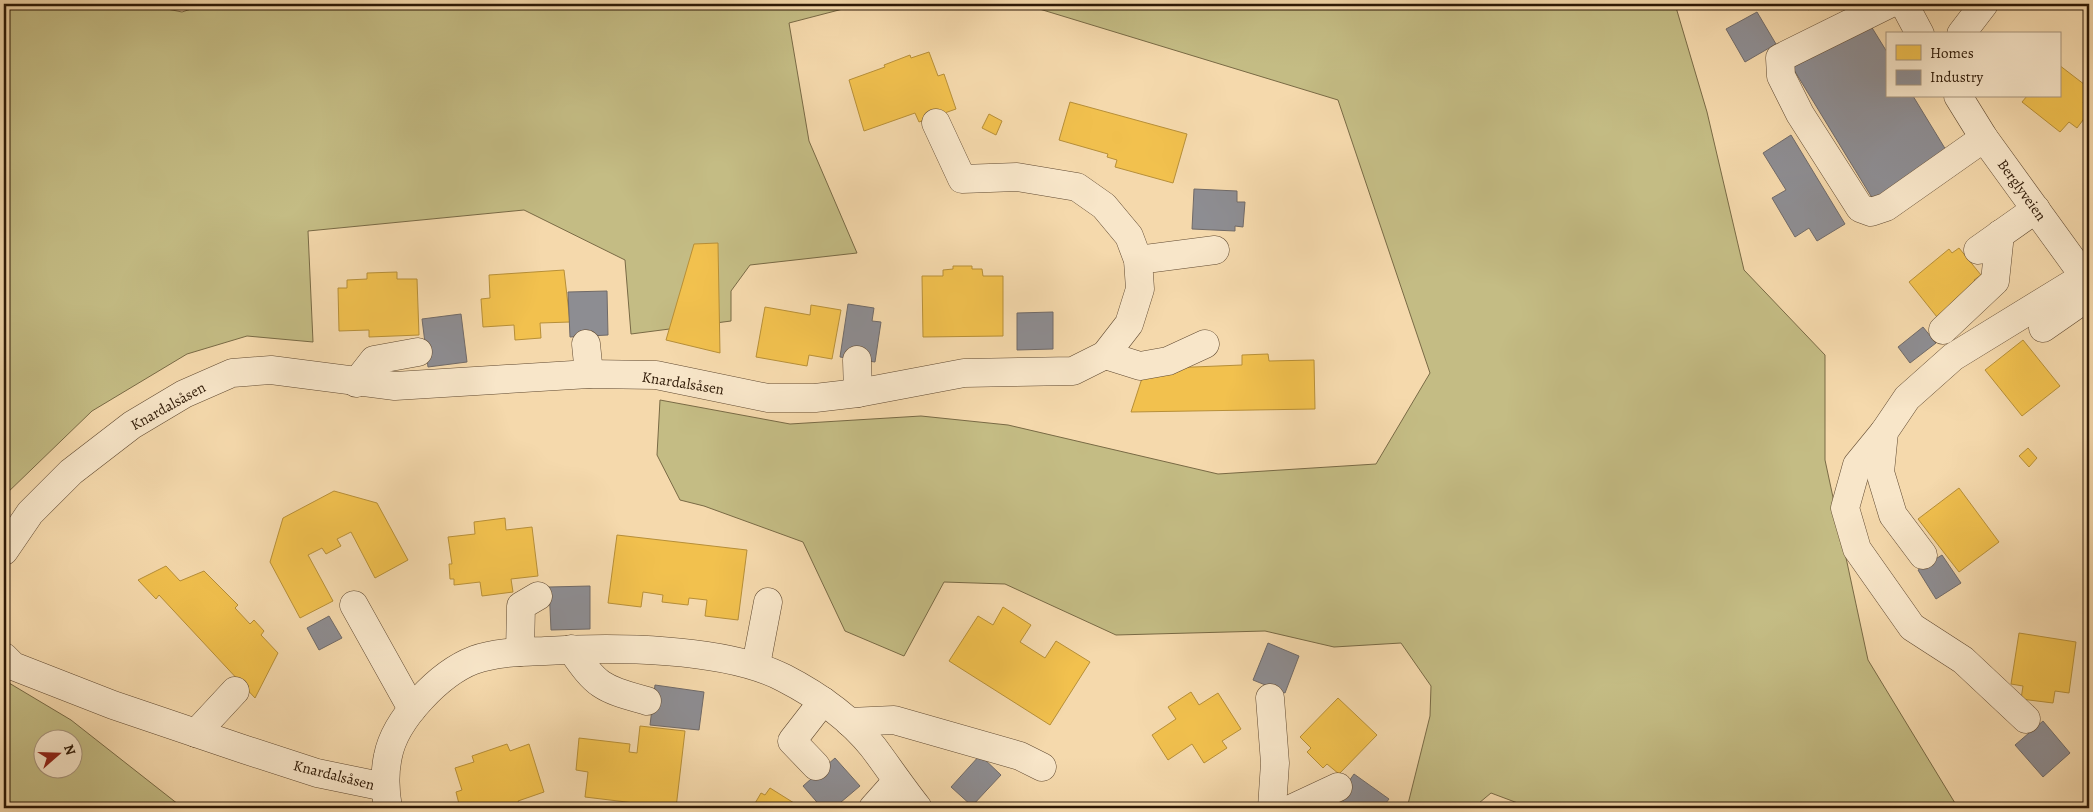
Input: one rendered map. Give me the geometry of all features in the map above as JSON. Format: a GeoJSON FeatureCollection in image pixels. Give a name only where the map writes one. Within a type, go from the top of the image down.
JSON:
{"type":"FeatureCollection","features":[{"type":"Feature","properties":{"kind":"street"},"geometry":{"type":"LineString","coordinates":[[1889,4],[1780,58],[1781,76],[1800,114],[1860,208],[1871,212],[1886,207],[1984,138]]}},
{"type":"Feature","properties":{"kind":"street"},"geometry":{"type":"LineString","coordinates":[[1904,4],[1919,32]]}},
{"type":"Feature","properties":{"kind":"street"},"geometry":{"type":"LineString","coordinates":[[1963,32],[1984,4]]}},
{"type":"Feature","properties":{"kind":"street","name":"Berglyveien"},"geometry":{"type":"LineString","coordinates":[[1959,98],[1984,138],[2088,285]]}},
{"type":"Feature","properties":{"kind":"street","name":"Knardalsåsen"},"geometry":{"type":"LineString","coordinates":[[4,551],[30,513],[70,472],[132,426],[184,394],[232,374],[271,370],[356,383],[395,386],[589,374],[656,376],[768,398],[815,398],[858,393],[964,373],[1073,371],[1105,355],[1128,324],[1140,289],[1138,260],[1128,236],[1104,206],[1077,187],[1017,177],[962,179],[936,123]]}},
{"type":"Feature","properties":{"kind":"street"},"geometry":{"type":"LineString","coordinates":[[1978,250],[2036,209]]}},
{"type":"Feature","properties":{"kind":"street"},"geometry":{"type":"LineString","coordinates":[[1942,330],[1995,281],[2000,234]]}},
{"type":"Feature","properties":{"kind":"street"},"geometry":{"type":"LineString","coordinates":[[1138,260],[1215,250]]}},
{"type":"Feature","properties":{"kind":"street"},"geometry":{"type":"LineString","coordinates":[[2043,328],[2088,285]]}},
{"type":"Feature","properties":{"kind":"street"},"geometry":{"type":"LineString","coordinates":[[2026,719],[1963,660],[1912,627],[1857,549],[1844,508],[1857,465],[1884,432],[1907,398],[1954,357],[2088,285]]}},
{"type":"Feature","properties":{"kind":"street"},"geometry":{"type":"LineString","coordinates":[[586,344],[589,374]]}},
{"type":"Feature","properties":{"kind":"street"},"geometry":{"type":"LineString","coordinates":[[1105,355],[1140,366],[1168,361],[1205,344]]}},
{"type":"Feature","properties":{"kind":"street"},"geometry":{"type":"LineString","coordinates":[[356,383],[374,360],[418,352]]}},
{"type":"Feature","properties":{"kind":"street"},"geometry":{"type":"LineString","coordinates":[[857,360],[858,393]]}},
{"type":"Feature","properties":{"kind":"street"},"geometry":{"type":"LineString","coordinates":[[1884,432],[1880,472],[1893,515],[1922,555]]}},
{"type":"Feature","properties":{"kind":"street"},"geometry":{"type":"LineString","coordinates":[[520,652],[521,606],[538,596]]}},
{"type":"Feature","properties":{"kind":"street"},"geometry":{"type":"LineString","coordinates":[[756,666],[768,602]]}},
{"type":"Feature","properties":{"kind":"street"},"geometry":{"type":"LineString","coordinates":[[354,605],[412,709]]}},
{"type":"Feature","properties":{"kind":"street"},"geometry":{"type":"LineString","coordinates":[[571,649],[588,674],[606,689],[647,701]]}},
{"type":"Feature","properties":{"kind":"street","name":"Knardalsåsen"},"geometry":{"type":"LineString","coordinates":[[4,657],[13,666],[114,705],[387,798],[388,754],[402,723],[429,690],[449,674],[473,661],[496,654],[571,649],[648,650],[721,658],[756,666],[784,678],[823,701],[872,746],[918,808]]}},
{"type":"Feature","properties":{"kind":"street"},"geometry":{"type":"LineString","coordinates":[[196,733],[235,691]]}},
{"type":"Feature","properties":{"kind":"street"},"geometry":{"type":"LineString","coordinates":[[1270,698],[1275,763],[1272,808]]}},
{"type":"Feature","properties":{"kind":"street"},"geometry":{"type":"LineString","coordinates":[[816,766],[792,741],[823,701]]}},
{"type":"Feature","properties":{"kind":"street"},"geometry":{"type":"LineString","coordinates":[[848,722],[894,720],[1020,756],[1042,767]]}},
{"type":"Feature","properties":{"kind":"street"},"geometry":{"type":"LineString","coordinates":[[873,808],[897,781]]}},
{"type":"Feature","properties":{"kind":"street"},"geometry":{"type":"LineString","coordinates":[[1294,808],[1338,787]]}},
{"type":"Feature","properties":{"kind":"shaded area"},"geometry":{"type":"Polygon","coordinates":[[[4,4],[143,4],[182,12],[206,4],[862,4],[789,23],[809,141],[857,253],[750,265],[731,291],[731,321],[631,334],[625,260],[524,210],[308,231],[313,342],[247,336],[187,354],[92,411],[4,496],[4,4]]]}},
{"type":"Feature","properties":{"kind":"shaded area"},"geometry":{"type":"Polygon","coordinates":[[[1023,4],[1675,4],[1707,112],[1744,270],[1825,355],[1825,460],[1868,660],[1958,808],[1531,808],[1491,793],[1473,808],[1407,808],[1430,716],[1431,686],[1401,643],[1334,647],[1265,631],[1116,635],[1005,584],[944,582],[904,656],[845,631],[803,542],[704,506],[680,500],[657,455],[660,400],[790,424],[921,416],[1008,425],[1218,474],[1376,464],[1430,373],[1338,100],[1023,4]]]}},
{"type":"Feature","properties":{"kind":"shaded area"},"geometry":{"type":"Polygon","coordinates":[[[4,680],[71,720],[183,808],[4,808],[4,680]]]}},
{"type":"Feature","properties":{"kind":"building: Homes"},"geometry":{"type":"Polygon","coordinates":[[[1803,4],[1816,4],[1808,10],[1803,4]]]}},
{"type":"Feature","properties":{"kind":"building: Homes"},"geometry":{"type":"Polygon","coordinates":[[[929,52],[938,76],[944,74],[956,109],[919,122],[915,113],[864,131],[849,80],[885,67],[884,65],[910,55],[911,58],[929,52]]]}},
{"type":"Feature","properties":{"kind":"building: Homes"},"geometry":{"type":"Polygon","coordinates":[[[2060,66],[2089,88],[2089,95],[2083,103],[2089,108],[2089,112],[2077,128],[2069,122],[2060,132],[2022,102],[2025,98],[2060,98],[2060,66]]]}},
{"type":"Feature","properties":{"kind":"building: Homes"},"geometry":{"type":"Polygon","coordinates":[[[1070,102],[1187,134],[1173,183],[1115,167],[1117,160],[1107,157],[1108,154],[1059,140],[1070,102]]]}},
{"type":"Feature","properties":{"kind":"building: Homes"},"geometry":{"type":"Polygon","coordinates":[[[989,114],[1002,121],[996,135],[982,128],[989,114]]]}},
{"type":"Feature","properties":{"kind":"building: Homes"},"geometry":{"type":"Polygon","coordinates":[[[718,243],[720,353],[666,340],[694,244],[718,243]]]}},
{"type":"Feature","properties":{"kind":"building: Homes"},"geometry":{"type":"Polygon","coordinates":[[[1959,248],[1981,275],[1974,280],[1977,284],[1937,317],[1909,282],[1949,249],[1952,253],[1959,248]]]}},
{"type":"Feature","properties":{"kind":"building: Homes"},"geometry":{"type":"Polygon","coordinates":[[[953,266],[972,266],[972,269],[982,269],[983,276],[1003,276],[1003,336],[923,337],[922,276],[943,276],[943,270],[953,269],[953,266]]]}},
{"type":"Feature","properties":{"kind":"building: Homes"},"geometry":{"type":"Polygon","coordinates":[[[564,270],[570,322],[540,323],[541,338],[515,340],[514,325],[483,327],[481,299],[490,298],[489,275],[564,270]]]}},
{"type":"Feature","properties":{"kind":"building: Homes"},"geometry":{"type":"Polygon","coordinates":[[[397,272],[397,279],[417,279],[419,335],[369,337],[369,330],[339,331],[338,288],[347,288],[347,280],[367,279],[367,273],[397,272]]]}},
{"type":"Feature","properties":{"kind":"building: Homes"},"geometry":{"type":"Polygon","coordinates":[[[811,305],[841,310],[832,359],[809,355],[807,366],[756,357],[765,307],[810,315],[811,305]]]}},
{"type":"Feature","properties":{"kind":"building: Homes"},"geometry":{"type":"Polygon","coordinates":[[[2023,340],[2060,386],[2022,416],[1985,370],[2023,340]]]}},
{"type":"Feature","properties":{"kind":"building: Homes"},"geometry":{"type":"Polygon","coordinates":[[[1268,354],[1269,361],[1314,360],[1315,409],[1131,412],[1145,369],[1242,365],[1242,355],[1268,354]]]}},
{"type":"Feature","properties":{"kind":"building: Homes"},"geometry":{"type":"Polygon","coordinates":[[[2028,448],[2037,458],[2029,467],[2019,456],[2028,448]]]}},
{"type":"Feature","properties":{"kind":"building: Homes"},"geometry":{"type":"Polygon","coordinates":[[[1959,488],[1999,542],[1959,572],[1918,519],[1959,488]]]}},
{"type":"Feature","properties":{"kind":"building: Homes"},"geometry":{"type":"Polygon","coordinates":[[[334,491],[377,503],[408,560],[375,578],[351,532],[337,539],[341,546],[326,554],[322,548],[308,555],[333,601],[300,618],[270,562],[283,518],[334,491]]]}},
{"type":"Feature","properties":{"kind":"building: Homes"},"geometry":{"type":"Polygon","coordinates":[[[505,518],[506,530],[532,527],[538,576],[511,579],[513,592],[482,596],[480,582],[454,585],[454,579],[450,579],[449,564],[452,564],[448,537],[475,534],[474,522],[505,518]]]}},
{"type":"Feature","properties":{"kind":"building: Homes"},"geometry":{"type":"Polygon","coordinates":[[[617,535],[747,550],[738,620],[705,616],[707,600],[689,598],[688,605],[662,602],[663,595],[643,592],[641,607],[608,603],[617,535]]]}},
{"type":"Feature","properties":{"kind":"building: Homes"},"geometry":{"type":"Polygon","coordinates":[[[166,566],[180,581],[204,571],[238,605],[235,608],[250,624],[254,620],[264,631],[261,635],[278,653],[255,698],[159,595],[156,599],[138,580],[166,566]]]}},
{"type":"Feature","properties":{"kind":"building: Homes"},"geometry":{"type":"Polygon","coordinates":[[[1003,607],[1031,625],[1020,642],[1045,658],[1056,641],[1090,662],[1050,725],[949,661],[978,616],[993,625],[1003,607]]]}},
{"type":"Feature","properties":{"kind":"building: Homes"},"geometry":{"type":"Polygon","coordinates":[[[2019,633],[2076,642],[2069,693],[2055,691],[2053,703],[2021,699],[2023,686],[2011,684],[2019,633]]]}},
{"type":"Feature","properties":{"kind":"building: Homes"},"geometry":{"type":"Polygon","coordinates":[[[1191,692],[1199,705],[1218,693],[1241,729],[1222,741],[1227,748],[1204,763],[1192,744],[1168,760],[1152,735],[1176,719],[1168,707],[1191,692]]]}},
{"type":"Feature","properties":{"kind":"building: Homes"},"geometry":{"type":"Polygon","coordinates":[[[1338,698],[1377,735],[1339,774],[1327,764],[1323,768],[1307,752],[1311,748],[1300,737],[1338,698]]]}},
{"type":"Feature","properties":{"kind":"building: Homes"},"geometry":{"type":"Polygon","coordinates":[[[640,726],[685,731],[676,808],[585,797],[588,772],[576,770],[579,738],[630,744],[629,752],[637,753],[640,726]]]}},
{"type":"Feature","properties":{"kind":"building: Homes"},"geometry":{"type":"Polygon","coordinates":[[[507,744],[510,751],[529,744],[544,792],[518,801],[521,808],[460,808],[456,792],[462,790],[455,768],[474,762],[472,756],[507,744]]]}},
{"type":"Feature","properties":{"kind":"building: Homes"},"geometry":{"type":"Polygon","coordinates":[[[770,788],[802,808],[758,808],[754,805],[761,793],[765,795],[770,788]]]}},
{"type":"Feature","properties":{"kind":"building: Industry"},"geometry":{"type":"Polygon","coordinates":[[[1757,12],[1776,44],[1745,62],[1726,29],[1757,12]]]}},
{"type":"Feature","properties":{"kind":"building: Industry"},"geometry":{"type":"Polygon","coordinates":[[[1866,18],[1886,50],[1886,98],[1914,98],[1949,155],[1874,201],[1791,65],[1866,18]]]}},
{"type":"Feature","properties":{"kind":"building: Industry"},"geometry":{"type":"Polygon","coordinates":[[[1791,135],[1845,224],[1817,241],[1809,228],[1795,237],[1772,198],[1786,190],[1763,153],[1791,135]]]}},
{"type":"Feature","properties":{"kind":"building: Industry"},"geometry":{"type":"Polygon","coordinates":[[[1194,189],[1237,191],[1237,202],[1245,202],[1243,227],[1235,226],[1235,231],[1192,229],[1194,189]]]}},
{"type":"Feature","properties":{"kind":"building: Industry"},"geometry":{"type":"Polygon","coordinates":[[[607,291],[608,335],[570,337],[568,292],[607,291]]]}},
{"type":"Feature","properties":{"kind":"building: Industry"},"geometry":{"type":"Polygon","coordinates":[[[848,304],[874,308],[872,321],[881,322],[875,362],[840,357],[848,304]]]}},
{"type":"Feature","properties":{"kind":"building: Industry"},"geometry":{"type":"Polygon","coordinates":[[[1053,312],[1053,349],[1017,350],[1017,313],[1053,312]]]}},
{"type":"Feature","properties":{"kind":"building: Industry"},"geometry":{"type":"Polygon","coordinates":[[[461,314],[467,362],[428,367],[422,319],[461,314]]]}},
{"type":"Feature","properties":{"kind":"building: Industry"},"geometry":{"type":"Polygon","coordinates":[[[1923,327],[1936,343],[1910,363],[1898,347],[1923,327]]]}},
{"type":"Feature","properties":{"kind":"building: Industry"},"geometry":{"type":"Polygon","coordinates":[[[1942,555],[1961,583],[1936,599],[1918,570],[1942,555]]]}},
{"type":"Feature","properties":{"kind":"building: Industry"},"geometry":{"type":"Polygon","coordinates":[[[590,586],[590,629],[551,630],[549,587],[590,586]]]}},
{"type":"Feature","properties":{"kind":"building: Industry"},"geometry":{"type":"Polygon","coordinates":[[[329,616],[342,638],[319,650],[307,628],[329,616]]]}},
{"type":"Feature","properties":{"kind":"building: Industry"},"geometry":{"type":"Polygon","coordinates":[[[1268,643],[1299,656],[1285,693],[1253,680],[1268,643]]]}},
{"type":"Feature","properties":{"kind":"building: Industry"},"geometry":{"type":"Polygon","coordinates":[[[655,685],[704,692],[699,730],[650,725],[655,685]]]}},
{"type":"Feature","properties":{"kind":"building: Industry"},"geometry":{"type":"Polygon","coordinates":[[[2043,721],[2070,753],[2043,777],[2015,745],[2043,721]]]}},
{"type":"Feature","properties":{"kind":"building: Industry"},"geometry":{"type":"Polygon","coordinates":[[[980,755],[1001,775],[972,806],[951,787],[980,755]]]}},
{"type":"Feature","properties":{"kind":"building: Industry"},"geometry":{"type":"Polygon","coordinates":[[[835,758],[860,786],[834,808],[822,808],[803,786],[835,758]]]}},
{"type":"Feature","properties":{"kind":"building: Industry"},"geometry":{"type":"Polygon","coordinates":[[[1354,774],[1389,799],[1382,808],[1330,808],[1354,774]]]}}]}
